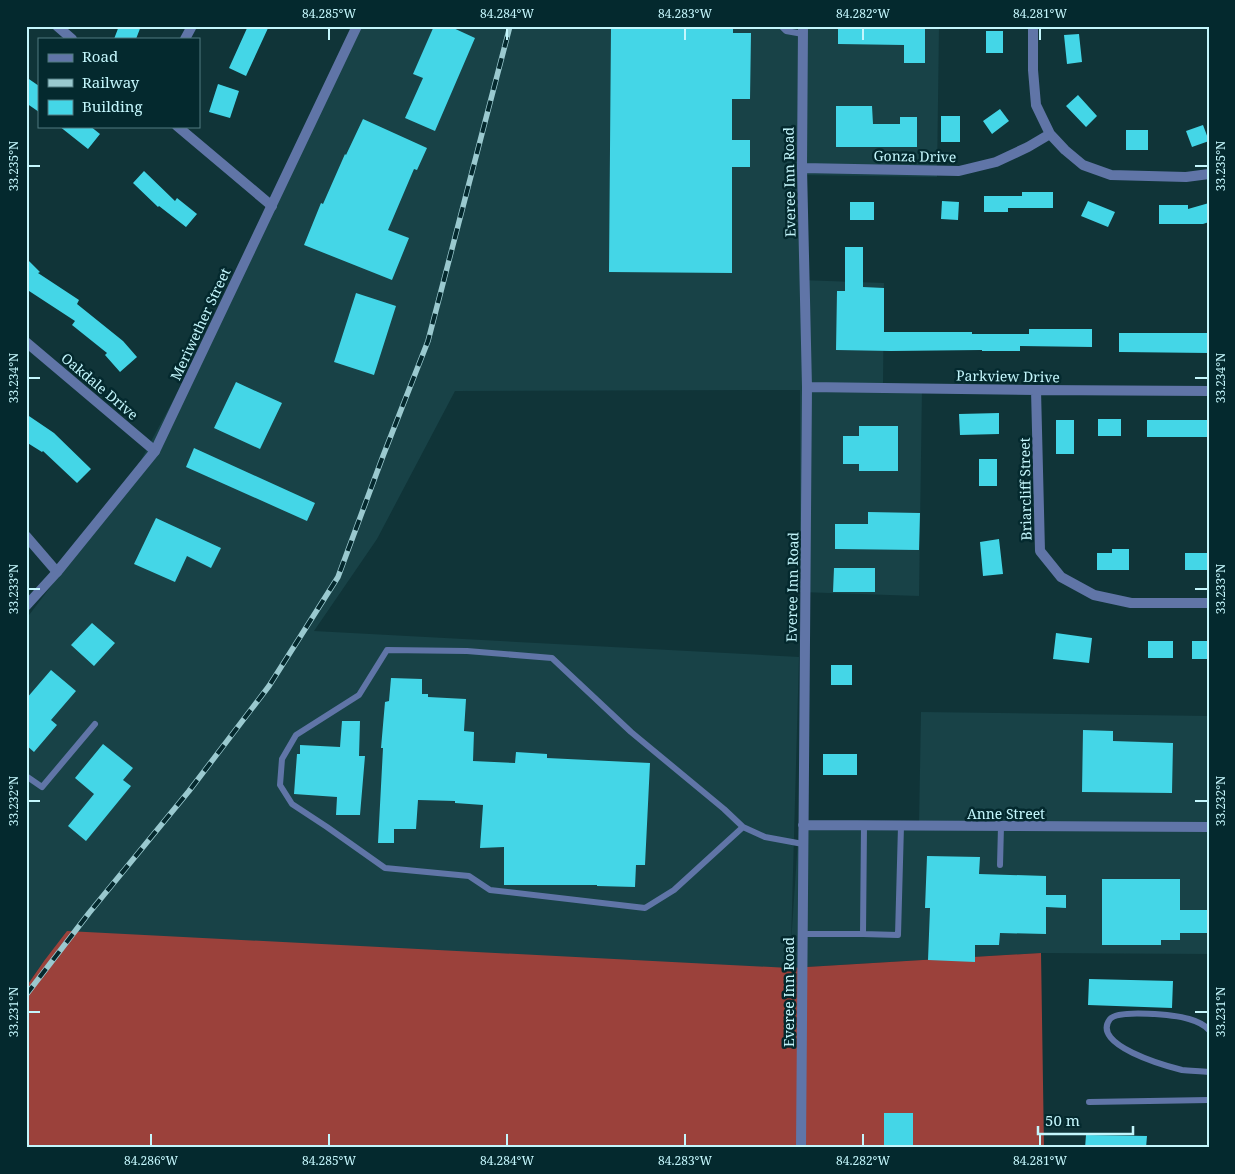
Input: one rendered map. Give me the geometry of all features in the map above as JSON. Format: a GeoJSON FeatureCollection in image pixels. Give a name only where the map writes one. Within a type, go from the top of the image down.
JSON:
{"type":"FeatureCollection","features":[{"type":"Feature","properties":{"kind":"street"},"geometry":{"type":"LineString","coordinates":[[57,26],[71,38]]}},
{"type":"Feature","properties":{"kind":"street"},"geometry":{"type":"LineString","coordinates":[[186,38],[192,26]]}},
{"type":"Feature","properties":{"kind":"street","name":"Meriwether Street"},"geometry":{"type":"LineString","coordinates":[[26,606],[57,572],[156,450],[357,26]]}},
{"type":"Feature","properties":{"kind":"street"},"geometry":{"type":"LineString","coordinates":[[1033,26],[1033,70],[1036,105],[1050,134],[1065,150],[1083,165],[1111,175],[1186,177],[1209,174]]}},
{"type":"Feature","properties":{"kind":"street","name":"Everee Inn Road"},"geometry":{"type":"LineString","coordinates":[[801,1148],[807,387],[802,168],[803,30]]}},
{"type":"Feature","properties":{"kind":"street"},"geometry":{"type":"LineString","coordinates":[[178,128],[272,206]]}},
{"type":"Feature","properties":{"kind":"street","name":"Gonza Drive"},"geometry":{"type":"LineString","coordinates":[[802,168],[959,171],[996,162],[1050,134]]}},
{"type":"Feature","properties":{"kind":"street","name":"Oakdale Drive"},"geometry":{"type":"LineString","coordinates":[[26,342],[156,450]]}},
{"type":"Feature","properties":{"kind":"street","name":"Parkview Drive"},"geometry":{"type":"LineString","coordinates":[[807,387],[1209,391]]}},
{"type":"Feature","properties":{"kind":"street","name":"Briarcliff Street"},"geometry":{"type":"LineString","coordinates":[[1036,390],[1040,551],[1061,578],[1094,595],[1131,603],[1209,603]]}},
{"type":"Feature","properties":{"kind":"street"},"geometry":{"type":"LineString","coordinates":[[26,536],[57,572]]}},
{"type":"Feature","properties":{"kind":"street","name":"Anne Street"},"geometry":{"type":"LineString","coordinates":[[803,826],[1209,827]]}},
{"type":"Feature","properties":{"kind":"lane"},"geometry":{"type":"LineString","coordinates":[[781,26],[786,31],[803,30]]}},
{"type":"Feature","properties":{"kind":"lane"},"geometry":{"type":"LineString","coordinates":[[743,826],[674,890],[645,908],[490,890],[469,876],[385,868],[327,826],[292,804],[280,785],[282,759],[296,735],[358,695],[387,650],[467,651],[552,658],[631,732],[724,808],[743,826],[765,837],[803,844]]}},
{"type":"Feature","properties":{"kind":"lane"},"geometry":{"type":"LineString","coordinates":[[26,776],[42,787],[95,724]]}},
{"type":"Feature","properties":{"kind":"lane"},"geometry":{"type":"LineString","coordinates":[[862,934],[864,826]]}},
{"type":"Feature","properties":{"kind":"lane"},"geometry":{"type":"LineString","coordinates":[[802,934],[898,935],[901,826]]}},
{"type":"Feature","properties":{"kind":"lane"},"geometry":{"type":"LineString","coordinates":[[1000,826],[1000,865]]}},
{"type":"Feature","properties":{"kind":"lane"},"geometry":{"type":"LineString","coordinates":[[1209,1030],[1206,1026],[1190,1019],[1171,1015],[1145,1014],[1114,1016],[1109,1020],[1106,1028],[1108,1034],[1116,1043],[1136,1055],[1184,1070],[1209,1072]]}},
{"type":"Feature","properties":{"kind":"lane"},"geometry":{"type":"LineString","coordinates":[[1089,1102],[1209,1100]]}},
{"type":"Feature","properties":{"kind":"shaded area"},"geometry":{"type":"Polygon","coordinates":[[[352,26],[939,26],[937,177],[801,175],[800,280],[884,283],[883,384],[922,388],[919,596],[800,592],[800,390],[455,391],[377,539],[314,631],[799,657],[791,944],[799,824],[919,827],[921,712],[1209,716],[1209,954],[1041,953],[790,968],[44,961],[26,987],[26,619],[126,488],[220,313],[352,26]]]}},
{"type":"Feature","properties":{"kind":"shaded area"},"geometry":{"type":"Polygon","coordinates":[[[67,931],[790,968],[1041,953],[1044,1148],[26,1148],[26,987],[67,931]]]}},
{"type":"Feature","properties":{"kind":"building"},"geometry":{"type":"Polygon","coordinates":[[[119,26],[141,26],[136,38],[114,38],[119,26]]]}},
{"type":"Feature","properties":{"kind":"building"},"geometry":{"type":"Polygon","coordinates":[[[248,26],[269,26],[246,76],[229,68],[248,26]]]}},
{"type":"Feature","properties":{"kind":"building"},"geometry":{"type":"Polygon","coordinates":[[[434,26],[449,26],[475,38],[435,131],[405,118],[423,78],[413,74],[434,26]]]}},
{"type":"Feature","properties":{"kind":"building"},"geometry":{"type":"Polygon","coordinates":[[[611,26],[733,26],[733,33],[751,33],[750,99],[732,99],[732,140],[750,140],[750,167],[732,167],[732,273],[609,272],[611,26]]]}},
{"type":"Feature","properties":{"kind":"building"},"geometry":{"type":"Polygon","coordinates":[[[838,26],[925,26],[925,63],[904,63],[904,45],[838,44],[838,26]]]}},
{"type":"Feature","properties":{"kind":"building"},"geometry":{"type":"Polygon","coordinates":[[[986,31],[1003,31],[1003,53],[986,53],[986,31]]]}},
{"type":"Feature","properties":{"kind":"building"},"geometry":{"type":"Polygon","coordinates":[[[1079,34],[1082,62],[1067,64],[1064,35],[1079,34]]]}},
{"type":"Feature","properties":{"kind":"building"},"geometry":{"type":"Polygon","coordinates":[[[26,77],[38,85],[38,111],[26,103],[26,77]]]}},
{"type":"Feature","properties":{"kind":"building"},"geometry":{"type":"Polygon","coordinates":[[[218,84],[239,91],[230,118],[209,112],[218,84]]]}},
{"type":"Feature","properties":{"kind":"building"},"geometry":{"type":"Polygon","coordinates":[[[1078,95],[1097,116],[1086,127],[1066,106],[1078,95]]]}},
{"type":"Feature","properties":{"kind":"building"},"geometry":{"type":"Polygon","coordinates":[[[836,106],[872,106],[873,124],[900,124],[900,117],[917,117],[917,147],[836,147],[836,106]]]}},
{"type":"Feature","properties":{"kind":"building"},"geometry":{"type":"Polygon","coordinates":[[[1000,109],[1009,121],[992,134],[983,121],[1000,109]]]}},
{"type":"Feature","properties":{"kind":"building"},"geometry":{"type":"Polygon","coordinates":[[[941,116],[960,116],[960,142],[941,142],[941,116]]]}},
{"type":"Feature","properties":{"kind":"building"},"geometry":{"type":"Polygon","coordinates":[[[363,119],[427,148],[417,170],[414,169],[388,230],[409,238],[392,280],[304,245],[321,203],[323,204],[363,119]]]}},
{"type":"Feature","properties":{"kind":"building"},"geometry":{"type":"Polygon","coordinates":[[[1203,125],[1209,141],[1192,147],[1186,131],[1203,125]]]}},
{"type":"Feature","properties":{"kind":"building"},"geometry":{"type":"Polygon","coordinates":[[[62,128],[92,128],[100,134],[88,149],[62,128]]]}},
{"type":"Feature","properties":{"kind":"building"},"geometry":{"type":"Polygon","coordinates":[[[1126,130],[1148,130],[1148,150],[1126,150],[1126,130]]]}},
{"type":"Feature","properties":{"kind":"building"},"geometry":{"type":"Polygon","coordinates":[[[144,171],[175,201],[177,198],[197,214],[186,227],[158,207],[133,183],[144,171]]]}},
{"type":"Feature","properties":{"kind":"building"},"geometry":{"type":"Polygon","coordinates":[[[1022,192],[1053,192],[1053,208],[1008,208],[1008,212],[984,212],[984,196],[1022,196],[1022,192]]]}},
{"type":"Feature","properties":{"kind":"building"},"geometry":{"type":"Polygon","coordinates":[[[942,201],[959,202],[958,220],[941,219],[942,201]]]}},
{"type":"Feature","properties":{"kind":"building"},"geometry":{"type":"Polygon","coordinates":[[[1088,201],[1115,212],[1108,227],[1081,216],[1088,201]]]}},
{"type":"Feature","properties":{"kind":"building"},"geometry":{"type":"Polygon","coordinates":[[[850,202],[874,202],[874,220],[850,220],[850,202]]]}},
{"type":"Feature","properties":{"kind":"building"},"geometry":{"type":"Polygon","coordinates":[[[1209,203],[1209,222],[1203,224],[1159,224],[1159,205],[1188,205],[1188,209],[1209,203]]]}},
{"type":"Feature","properties":{"kind":"building"},"geometry":{"type":"Polygon","coordinates":[[[845,247],[863,247],[863,287],[884,288],[884,332],[1029,334],[1029,329],[1092,329],[1092,347],[1020,346],[1020,351],[836,350],[837,291],[845,291],[845,247]]]}},
{"type":"Feature","properties":{"kind":"building"},"geometry":{"type":"Polygon","coordinates":[[[26,258],[40,272],[38,273],[79,300],[77,304],[123,341],[137,357],[120,372],[105,355],[107,353],[72,325],[75,321],[26,289],[26,258]]]}},
{"type":"Feature","properties":{"kind":"building"},"geometry":{"type":"Polygon","coordinates":[[[356,293],[396,306],[374,375],[334,362],[356,293]]]}},
{"type":"Feature","properties":{"kind":"building"},"geometry":{"type":"Polygon","coordinates":[[[1119,333],[1209,333],[1209,353],[1119,352],[1119,333]]]}},
{"type":"Feature","properties":{"kind":"building"},"geometry":{"type":"Polygon","coordinates":[[[236,382],[282,403],[260,449],[214,428],[236,382]]]}},
{"type":"Feature","properties":{"kind":"building"},"geometry":{"type":"Polygon","coordinates":[[[999,413],[999,434],[960,435],[959,414],[999,413]]]}},
{"type":"Feature","properties":{"kind":"building"},"geometry":{"type":"Polygon","coordinates":[[[26,414],[54,433],[91,469],[77,483],[43,451],[26,442],[26,414]]]}},
{"type":"Feature","properties":{"kind":"building"},"geometry":{"type":"Polygon","coordinates":[[[1098,419],[1121,419],[1121,436],[1098,436],[1098,419]]]}},
{"type":"Feature","properties":{"kind":"building"},"geometry":{"type":"Polygon","coordinates":[[[1056,420],[1074,420],[1074,454],[1056,454],[1056,420]]]}},
{"type":"Feature","properties":{"kind":"building"},"geometry":{"type":"Polygon","coordinates":[[[1147,420],[1209,420],[1209,437],[1147,437],[1147,420]]]}},
{"type":"Feature","properties":{"kind":"building"},"geometry":{"type":"Polygon","coordinates":[[[859,426],[898,426],[898,471],[859,471],[859,464],[843,464],[843,436],[859,436],[859,426]]]}},
{"type":"Feature","properties":{"kind":"building"},"geometry":{"type":"Polygon","coordinates":[[[194,448],[315,503],[307,521],[186,467],[194,448]]]}},
{"type":"Feature","properties":{"kind":"building"},"geometry":{"type":"Polygon","coordinates":[[[979,459],[997,459],[997,486],[979,486],[979,459]]]}},
{"type":"Feature","properties":{"kind":"building"},"geometry":{"type":"Polygon","coordinates":[[[868,512],[920,513],[919,550],[835,549],[835,524],[868,524],[868,512]]]}},
{"type":"Feature","properties":{"kind":"building"},"geometry":{"type":"Polygon","coordinates":[[[156,518],[221,548],[211,568],[187,556],[175,582],[134,564],[156,518]]]}},
{"type":"Feature","properties":{"kind":"building"},"geometry":{"type":"Polygon","coordinates":[[[999,539],[1003,574],[983,576],[980,542],[999,539]]]}},
{"type":"Feature","properties":{"kind":"building"},"geometry":{"type":"Polygon","coordinates":[[[1112,549],[1129,549],[1129,570],[1097,570],[1097,553],[1112,553],[1112,549]]]}},
{"type":"Feature","properties":{"kind":"building"},"geometry":{"type":"Polygon","coordinates":[[[1185,553],[1208,553],[1208,570],[1185,570],[1185,553]]]}},
{"type":"Feature","properties":{"kind":"building"},"geometry":{"type":"Polygon","coordinates":[[[834,568],[875,568],[875,592],[833,592],[834,568]]]}},
{"type":"Feature","properties":{"kind":"building"},"geometry":{"type":"Polygon","coordinates":[[[92,623],[115,643],[94,666],[71,645],[92,623]]]}},
{"type":"Feature","properties":{"kind":"building"},"geometry":{"type":"Polygon","coordinates":[[[1056,633],[1092,638],[1089,663],[1053,659],[1056,633]]]}},
{"type":"Feature","properties":{"kind":"building"},"geometry":{"type":"Polygon","coordinates":[[[1148,641],[1173,641],[1173,658],[1148,658],[1148,641]]]}},
{"type":"Feature","properties":{"kind":"building"},"geometry":{"type":"Polygon","coordinates":[[[1192,641],[1209,641],[1209,659],[1192,659],[1192,641]]]}},
{"type":"Feature","properties":{"kind":"building"},"geometry":{"type":"Polygon","coordinates":[[[831,665],[852,665],[852,685],[831,685],[831,665]]]}},
{"type":"Feature","properties":{"kind":"building"},"geometry":{"type":"Polygon","coordinates":[[[51,670],[76,691],[51,720],[57,725],[34,752],[26,745],[26,699],[51,670]]]}},
{"type":"Feature","properties":{"kind":"building"},"geometry":{"type":"Polygon","coordinates":[[[391,678],[422,679],[422,694],[428,694],[428,697],[466,699],[464,731],[474,732],[473,761],[515,763],[516,752],[547,754],[547,758],[650,763],[645,865],[636,865],[635,887],[504,885],[504,847],[480,848],[483,805],[455,803],[455,801],[418,800],[416,829],[394,829],[394,843],[378,843],[383,748],[381,748],[385,702],[389,701],[391,678]]]}},
{"type":"Feature","properties":{"kind":"building"},"geometry":{"type":"Polygon","coordinates":[[[342,721],[360,721],[359,756],[365,756],[360,815],[336,815],[337,797],[294,794],[297,754],[300,754],[300,745],[340,747],[342,721]]]}},
{"type":"Feature","properties":{"kind":"building"},"geometry":{"type":"Polygon","coordinates":[[[1083,730],[1113,731],[1113,741],[1173,743],[1172,793],[1082,792],[1083,730]]]}},
{"type":"Feature","properties":{"kind":"building"},"geometry":{"type":"Polygon","coordinates":[[[103,744],[133,768],[123,780],[131,786],[86,841],[68,826],[94,794],[75,778],[103,744]]]}},
{"type":"Feature","properties":{"kind":"building"},"geometry":{"type":"Polygon","coordinates":[[[823,754],[857,754],[857,775],[823,775],[823,754]]]}},
{"type":"Feature","properties":{"kind":"building"},"geometry":{"type":"Polygon","coordinates":[[[927,856],[980,857],[979,874],[1046,876],[1046,895],[1066,895],[1066,908],[1046,907],[1046,934],[1000,933],[999,945],[975,945],[975,962],[928,960],[930,908],[925,908],[927,856]]]}},
{"type":"Feature","properties":{"kind":"building"},"geometry":{"type":"Polygon","coordinates":[[[1102,879],[1180,879],[1180,910],[1209,910],[1209,933],[1180,933],[1180,940],[1161,940],[1161,945],[1102,945],[1102,879]]]}},
{"type":"Feature","properties":{"kind":"building"},"geometry":{"type":"Polygon","coordinates":[[[1089,979],[1173,981],[1172,1008],[1088,1005],[1089,979]]]}},
{"type":"Feature","properties":{"kind":"building"},"geometry":{"type":"Polygon","coordinates":[[[884,1113],[913,1113],[913,1148],[884,1148],[884,1113]]]}},
{"type":"Feature","properties":{"kind":"building"},"geometry":{"type":"Polygon","coordinates":[[[1086,1135],[1147,1136],[1146,1148],[1085,1148],[1086,1135]]]}},
{"type":"Feature","properties":{"kind":"railway"},"geometry":{"type":"LineString","coordinates":[[26,995],[89,913],[189,791],[269,686],[338,577],[428,341],[510,26]]}}]}
